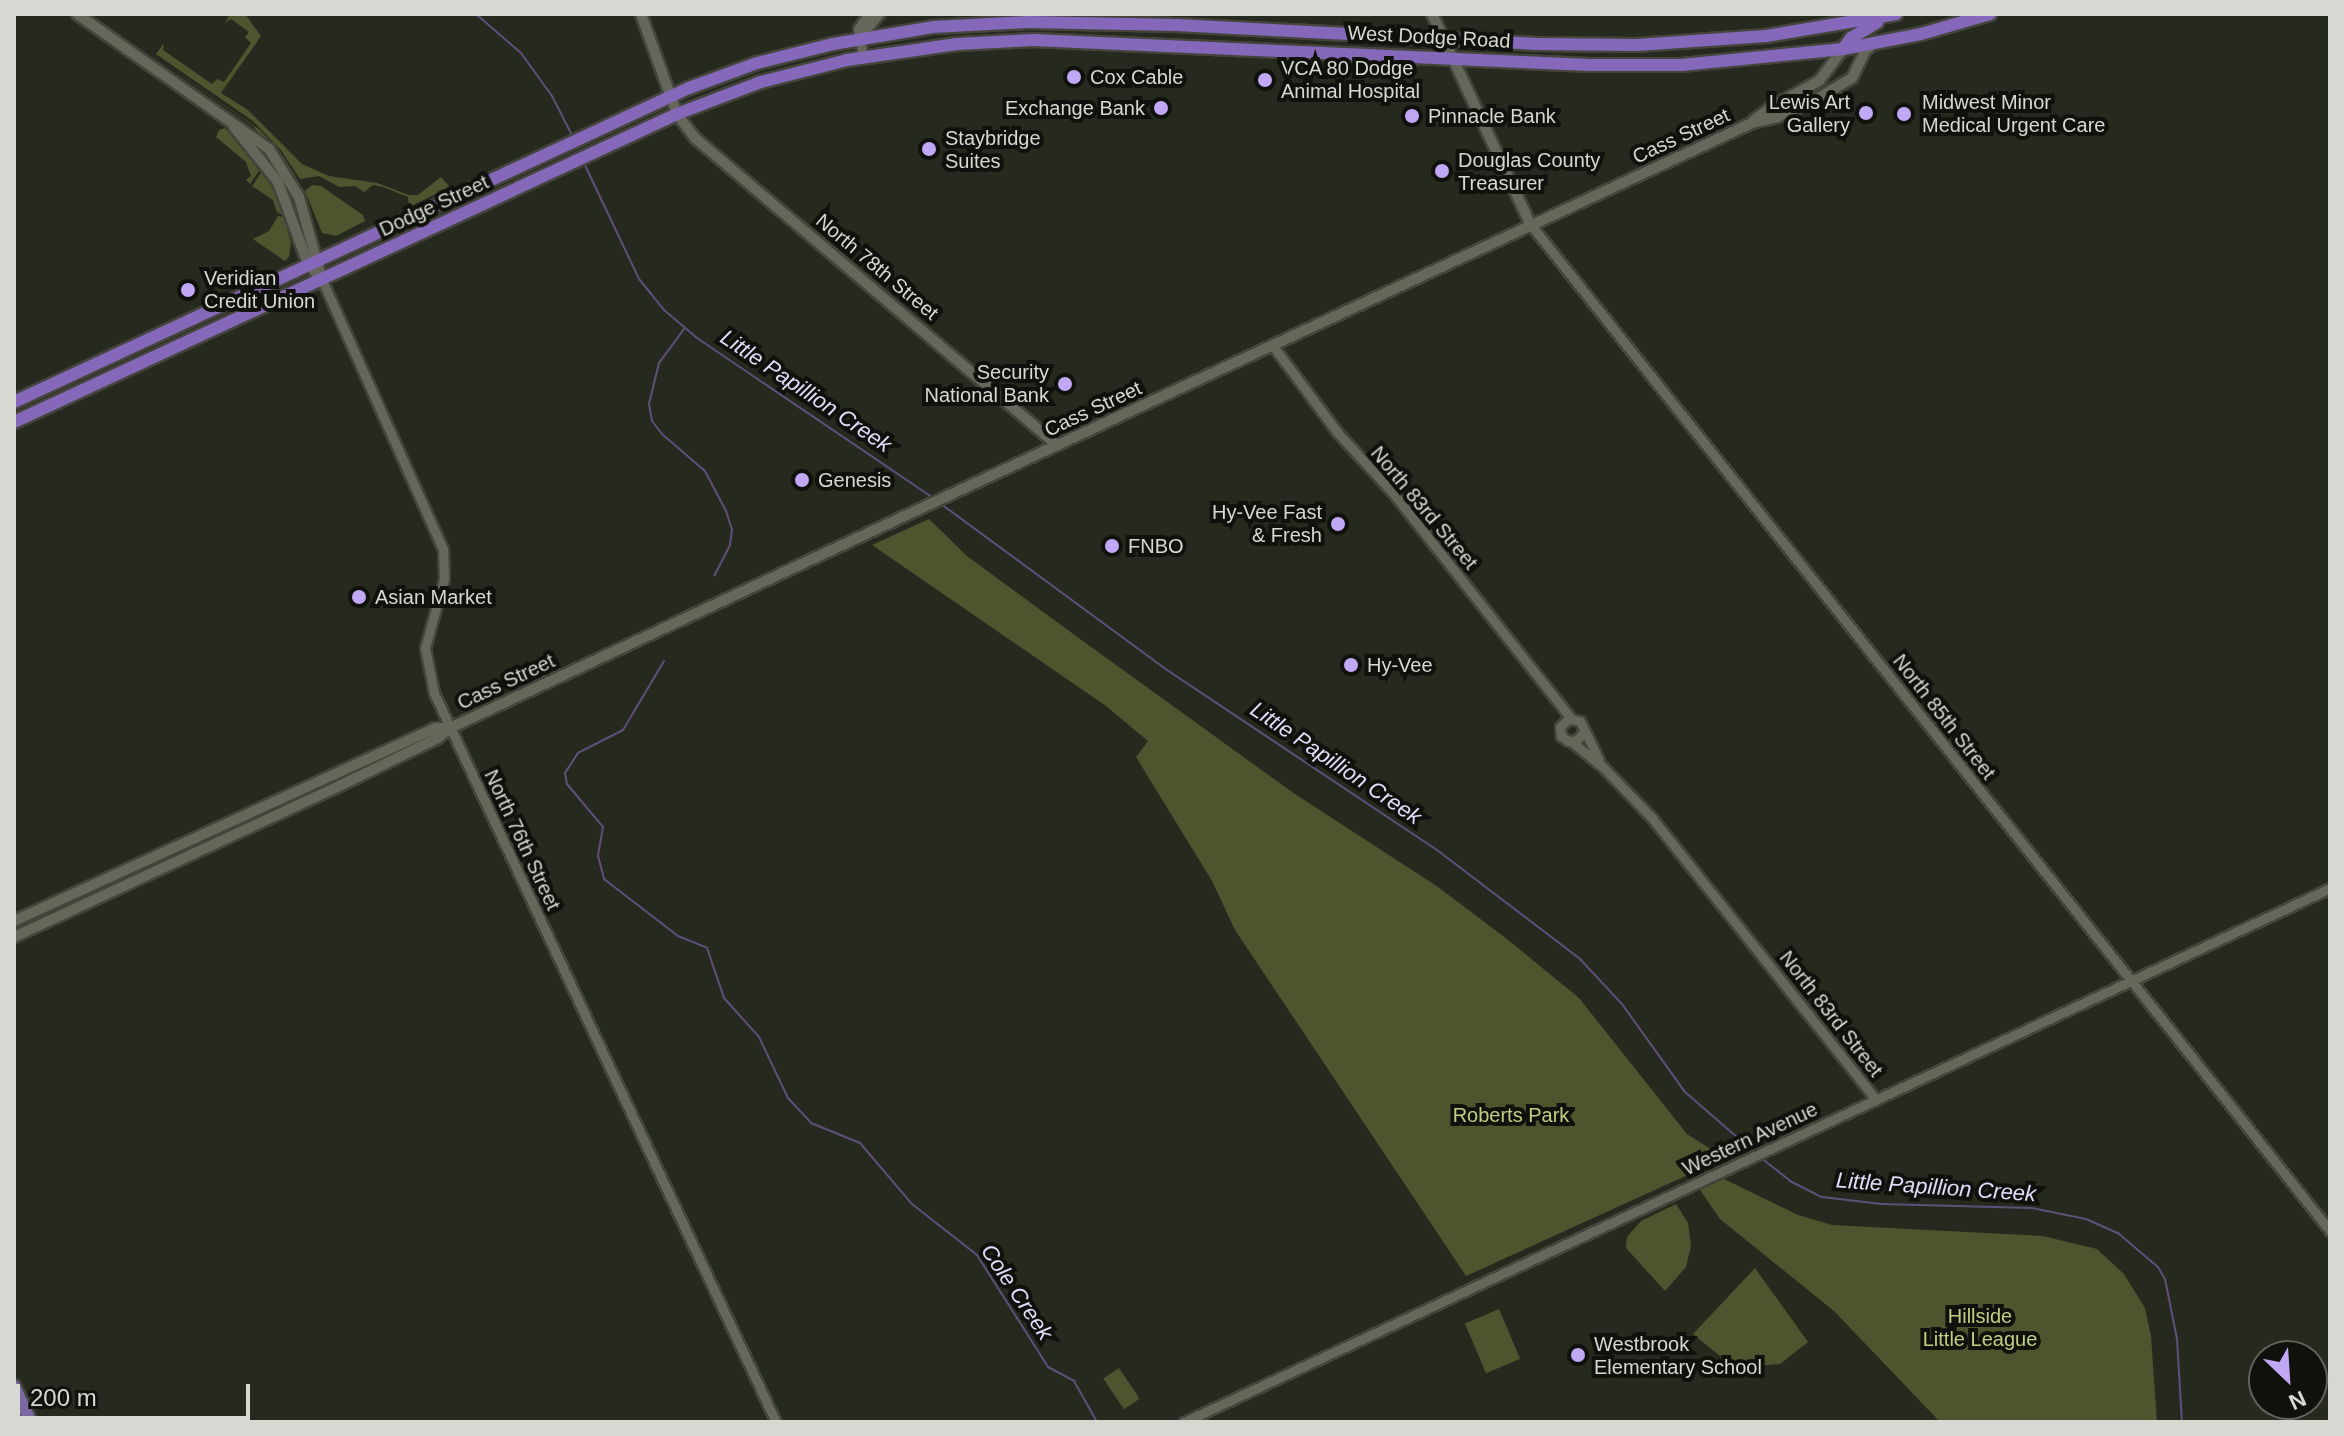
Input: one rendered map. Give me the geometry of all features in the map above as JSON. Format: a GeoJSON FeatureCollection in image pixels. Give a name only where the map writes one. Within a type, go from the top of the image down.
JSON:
{"type":"FeatureCollection","features":[{"type":"Feature","properties":{"kind":"highway","name":"West Dodge Road"},"geometry":{"type":"LineString","coordinates":[[863,57],[957,44],[1033,40],[1643,67],[1724,63],[1843,49],[1990,14]]}},
{"type":"Feature","properties":{"kind":"highway","name":"West Dodge Road"},"geometry":{"type":"LineString","coordinates":[[860,38],[955,25],[1054,22],[1580,45],[1652,44],[1782,34],[1894,15]]}},
{"type":"Feature","properties":{"kind":"highway"},"geometry":{"type":"LineString","coordinates":[[1843,49],[1853,36],[1894,15]]}},
{"type":"Feature","properties":{"kind":"highway","name":"Dodge Street"},"geometry":{"type":"LineString","coordinates":[[14,402],[670,97],[757,63],[860,38]]}},
{"type":"Feature","properties":{"kind":"highway","name":"Dodge Street"},"geometry":{"type":"LineString","coordinates":[[14,422],[677,114],[761,82],[863,57]]}},
{"type":"Feature","properties":{"kind":"main road"},"geometry":{"type":"LineString","coordinates":[[77,14],[221,114],[258,153],[278,182],[314,262]]}},
{"type":"Feature","properties":{"kind":"main road","name":"North 78th Street"},"geometry":{"type":"LineString","coordinates":[[641,14],[677,114],[700,143],[1057,445]]}},
{"type":"Feature","properties":{"kind":"main road"},"geometry":{"type":"LineString","coordinates":[[1432,14],[1531,225]]}},
{"type":"Feature","properties":{"kind":"main road","name":"Cass Street"},"geometry":{"type":"LineString","coordinates":[[14,937],[331,790],[438,738],[450,728],[897,519],[1752,123],[1780,116],[1841,87],[1854,75],[1865,51],[1873,44]]}},
{"type":"Feature","properties":{"kind":"main road","name":"Cass Street"},"geometry":{"type":"LineString","coordinates":[[1752,123],[1770,108],[1819,81],[1843,49]]}},
{"type":"Feature","properties":{"kind":"main road","name":"North 76th Street"},"geometry":{"type":"LineString","coordinates":[[314,262],[322,280]]}},
{"type":"Feature","properties":{"kind":"main road","name":"Cass Street"},"geometry":{"type":"LineString","coordinates":[[14,921],[435,728],[450,728]]}},
{"type":"Feature","properties":{"kind":"main road"},"geometry":{"type":"LineString","coordinates":[[14,1386],[31,1422]]}},
{"type":"Feature","properties":{"kind":"street"},"geometry":{"type":"LineString","coordinates":[[863,57],[858,29],[868,14]]}},
{"type":"Feature","properties":{"kind":"street"},"geometry":{"type":"LineString","coordinates":[[860,38],[879,14]]}},
{"type":"Feature","properties":{"kind":"street","name":"North 85th Street"},"geometry":{"type":"LineString","coordinates":[[1531,225],[2330,1231]]}},
{"type":"Feature","properties":{"kind":"street","name":"North 76th Street"},"geometry":{"type":"LineString","coordinates":[[322,280],[443,549],[444,579],[426,639],[425,659],[432,689],[776,1422]]}},
{"type":"Feature","properties":{"kind":"street","name":"North 83rd Street"},"geometry":{"type":"LineString","coordinates":[[1273,346],[1337,432],[1393,493],[1571,718]]}},
{"type":"Feature","properties":{"kind":"street","name":"North 83rd Street"},"geometry":{"type":"LineString","coordinates":[[1550,691],[1561,724]]}},
{"type":"Feature","properties":{"kind":"street"},"geometry":{"type":"LineString","coordinates":[[1571,718],[1580,721],[1583,733],[1572,742],[1561,736],[1561,724],[1571,718]]}},
{"type":"Feature","properties":{"kind":"street","name":"North 83rd Street"},"geometry":{"type":"LineString","coordinates":[[1583,733],[1603,767]]}},
{"type":"Feature","properties":{"kind":"street","name":"North 83rd Street"},"geometry":{"type":"LineString","coordinates":[[1572,742],[1603,767],[1652,818],[1876,1100]]}},
{"type":"Feature","properties":{"kind":"street","name":"Western Avenue"},"geometry":{"type":"LineString","coordinates":[[1184,1422],[2330,888]]}},
{"type":"Feature","properties":{"kind":"green space"},"geometry":{"type":"Polygon","coordinates":[[[230,14],[245,14],[261,36],[221,93],[248,110],[302,164],[329,176],[377,183],[409,195],[418,195],[441,177],[450,187],[409,207],[408,197],[383,187],[373,185],[364,192],[355,186],[339,187],[319,176],[300,179],[280,149],[253,121],[156,54],[164,43],[163,50],[212,84],[217,79],[224,82],[251,43],[245,37],[249,32],[231,19],[225,23],[230,14]]]}},
{"type":"Feature","properties":{"kind":"green space"},"geometry":{"type":"Polygon","coordinates":[[[155,57],[260,130],[278,149],[297,178],[253,126],[155,57]]]}},
{"type":"Feature","properties":{"kind":"green space"},"geometry":{"type":"Polygon","coordinates":[[[225,128],[261,168],[250,184],[246,180],[251,176],[246,162],[216,137],[219,130],[225,128]]]}},
{"type":"Feature","properties":{"kind":"green space"},"geometry":{"type":"Polygon","coordinates":[[[263,170],[283,215],[277,212],[273,200],[252,186],[263,170]]]}},
{"type":"Feature","properties":{"kind":"green space"},"geometry":{"type":"Polygon","coordinates":[[[312,185],[321,186],[363,215],[365,221],[336,236],[322,233],[305,191],[312,185]]]}},
{"type":"Feature","properties":{"kind":"green space"},"geometry":{"type":"Polygon","coordinates":[[[278,216],[284,217],[291,243],[289,257],[285,261],[253,239],[269,231],[278,216]]]}},
{"type":"Feature","properties":{"kind":"green space","name":"Roberts Park"},"geometry":{"type":"Polygon","coordinates":[[[929,519],[967,556],[1076,636],[1292,792],[1438,887],[1507,939],[1579,998],[1687,1134],[1725,1158],[1466,1276],[1235,930],[1212,881],[1136,757],[1148,741],[1106,706],[872,545],[929,519]]]}},
{"type":"Feature","properties":{"kind":"green space","name":"Hillside Little League"},"geometry":{"type":"Polygon","coordinates":[[[1724,1179],[1798,1215],[1832,1225],[2043,1236],[2097,1249],[2124,1274],[2145,1308],[2151,1336],[2157,1422],[1940,1422],[1834,1311],[1720,1219],[1700,1190],[1724,1179]]]}},
{"type":"Feature","properties":{"kind":"green space"},"geometry":{"type":"Polygon","coordinates":[[[1676,1204],[1688,1223],[1691,1246],[1686,1267],[1665,1291],[1626,1248],[1627,1237],[1641,1221],[1676,1204]]]}},
{"type":"Feature","properties":{"kind":"green space"},"geometry":{"type":"Polygon","coordinates":[[[1755,1268],[1808,1342],[1780,1364],[1743,1367],[1725,1360],[1693,1334],[1755,1268]]]}},
{"type":"Feature","properties":{"kind":"green space"},"geometry":{"type":"Polygon","coordinates":[[[1499,1309],[1520,1359],[1486,1373],[1465,1323],[1499,1309]]]}},
{"type":"Feature","properties":{"kind":"green space"},"geometry":{"type":"Polygon","coordinates":[[[1119,1368],[1140,1399],[1124,1409],[1103,1379],[1119,1368]]]}},
{"type":"Feature","properties":{"kind":"waterway","name":"Little Papillion Creek"},"geometry":{"type":"LineString","coordinates":[[476,14],[521,53],[552,96],[573,137]]}},
{"type":"Feature","properties":{"kind":"waterway","name":"Little Papillion Creek"},"geometry":{"type":"LineString","coordinates":[[583,161],[639,279],[664,310],[697,338],[932,497]]}},
{"type":"Feature","properties":{"kind":"waterway","name":"Cole Creek"},"geometry":{"type":"LineString","coordinates":[[684,329],[659,363],[649,404],[652,421],[662,434],[705,471],[726,511],[732,530],[730,545],[715,575]]}},
{"type":"Feature","properties":{"kind":"waterway","name":"Little Papillion Creek"},"geometry":{"type":"LineString","coordinates":[[941,504],[1164,668],[1437,850],[1580,959],[1622,1004],[1685,1092],[1753,1151]]}},
{"type":"Feature","properties":{"kind":"waterway","name":"Cole Creek"},"geometry":{"type":"LineString","coordinates":[[664,661],[623,730],[578,753],[565,773],[567,784],[603,827],[598,856],[604,879],[678,936],[707,948],[724,998],[759,1037],[788,1098],[811,1123],[860,1143],[912,1204],[977,1255],[1048,1367],[1074,1381],[1097,1422]]}},
{"type":"Feature","properties":{"kind":"waterway","name":"Little Papillion Creek"},"geometry":{"type":"LineString","coordinates":[[1761,1158],[1790,1181],[1822,1197],[1882,1204],[2032,1208],[2086,1219],[2118,1233],[2158,1267],[2165,1279],[2177,1339],[2182,1422]]}},
{"type":"Feature","properties":{"kind":"place","name":"Cox Cable"},"geometry":{"type":"Point","coordinates":[1074,77]}},
{"type":"Feature","properties":{"kind":"place","name":"VCA 80 Dodge Animal Hospital"},"geometry":{"type":"Point","coordinates":[1265,80]}},
{"type":"Feature","properties":{"kind":"place","name":"Exchange Bank"},"geometry":{"type":"Point","coordinates":[1161,108]}},
{"type":"Feature","properties":{"kind":"place","name":"Lewis Art Gallery"},"geometry":{"type":"Point","coordinates":[1866,113]}},
{"type":"Feature","properties":{"kind":"place","name":"Midwest Minor Medical Urgent Care"},"geometry":{"type":"Point","coordinates":[1904,114]}},
{"type":"Feature","properties":{"kind":"place","name":"Pinnacle Bank"},"geometry":{"type":"Point","coordinates":[1412,116]}},
{"type":"Feature","properties":{"kind":"place","name":"Staybridge Suites"},"geometry":{"type":"Point","coordinates":[929,149]}},
{"type":"Feature","properties":{"kind":"place","name":"Douglas County Treasurer"},"geometry":{"type":"Point","coordinates":[1442,171]}},
{"type":"Feature","properties":{"kind":"place","name":"Veridian Credit Union"},"geometry":{"type":"Point","coordinates":[188,290]}},
{"type":"Feature","properties":{"kind":"place","name":"Security National Bank"},"geometry":{"type":"Point","coordinates":[1065,384]}},
{"type":"Feature","properties":{"kind":"place","name":"Genesis"},"geometry":{"type":"Point","coordinates":[802,480]}},
{"type":"Feature","properties":{"kind":"place","name":"Hy-Vee Fast & Fresh"},"geometry":{"type":"Point","coordinates":[1338,524]}},
{"type":"Feature","properties":{"kind":"place","name":"FNBO"},"geometry":{"type":"Point","coordinates":[1112,546]}},
{"type":"Feature","properties":{"kind":"place","name":"Asian Market"},"geometry":{"type":"Point","coordinates":[359,597]}},
{"type":"Feature","properties":{"kind":"place","name":"Hy-Vee"},"geometry":{"type":"Point","coordinates":[1351,665]}},
{"type":"Feature","properties":{"kind":"place","name":"Westbrook Elementary School"},"geometry":{"type":"Point","coordinates":[1578,1355]}}]}
